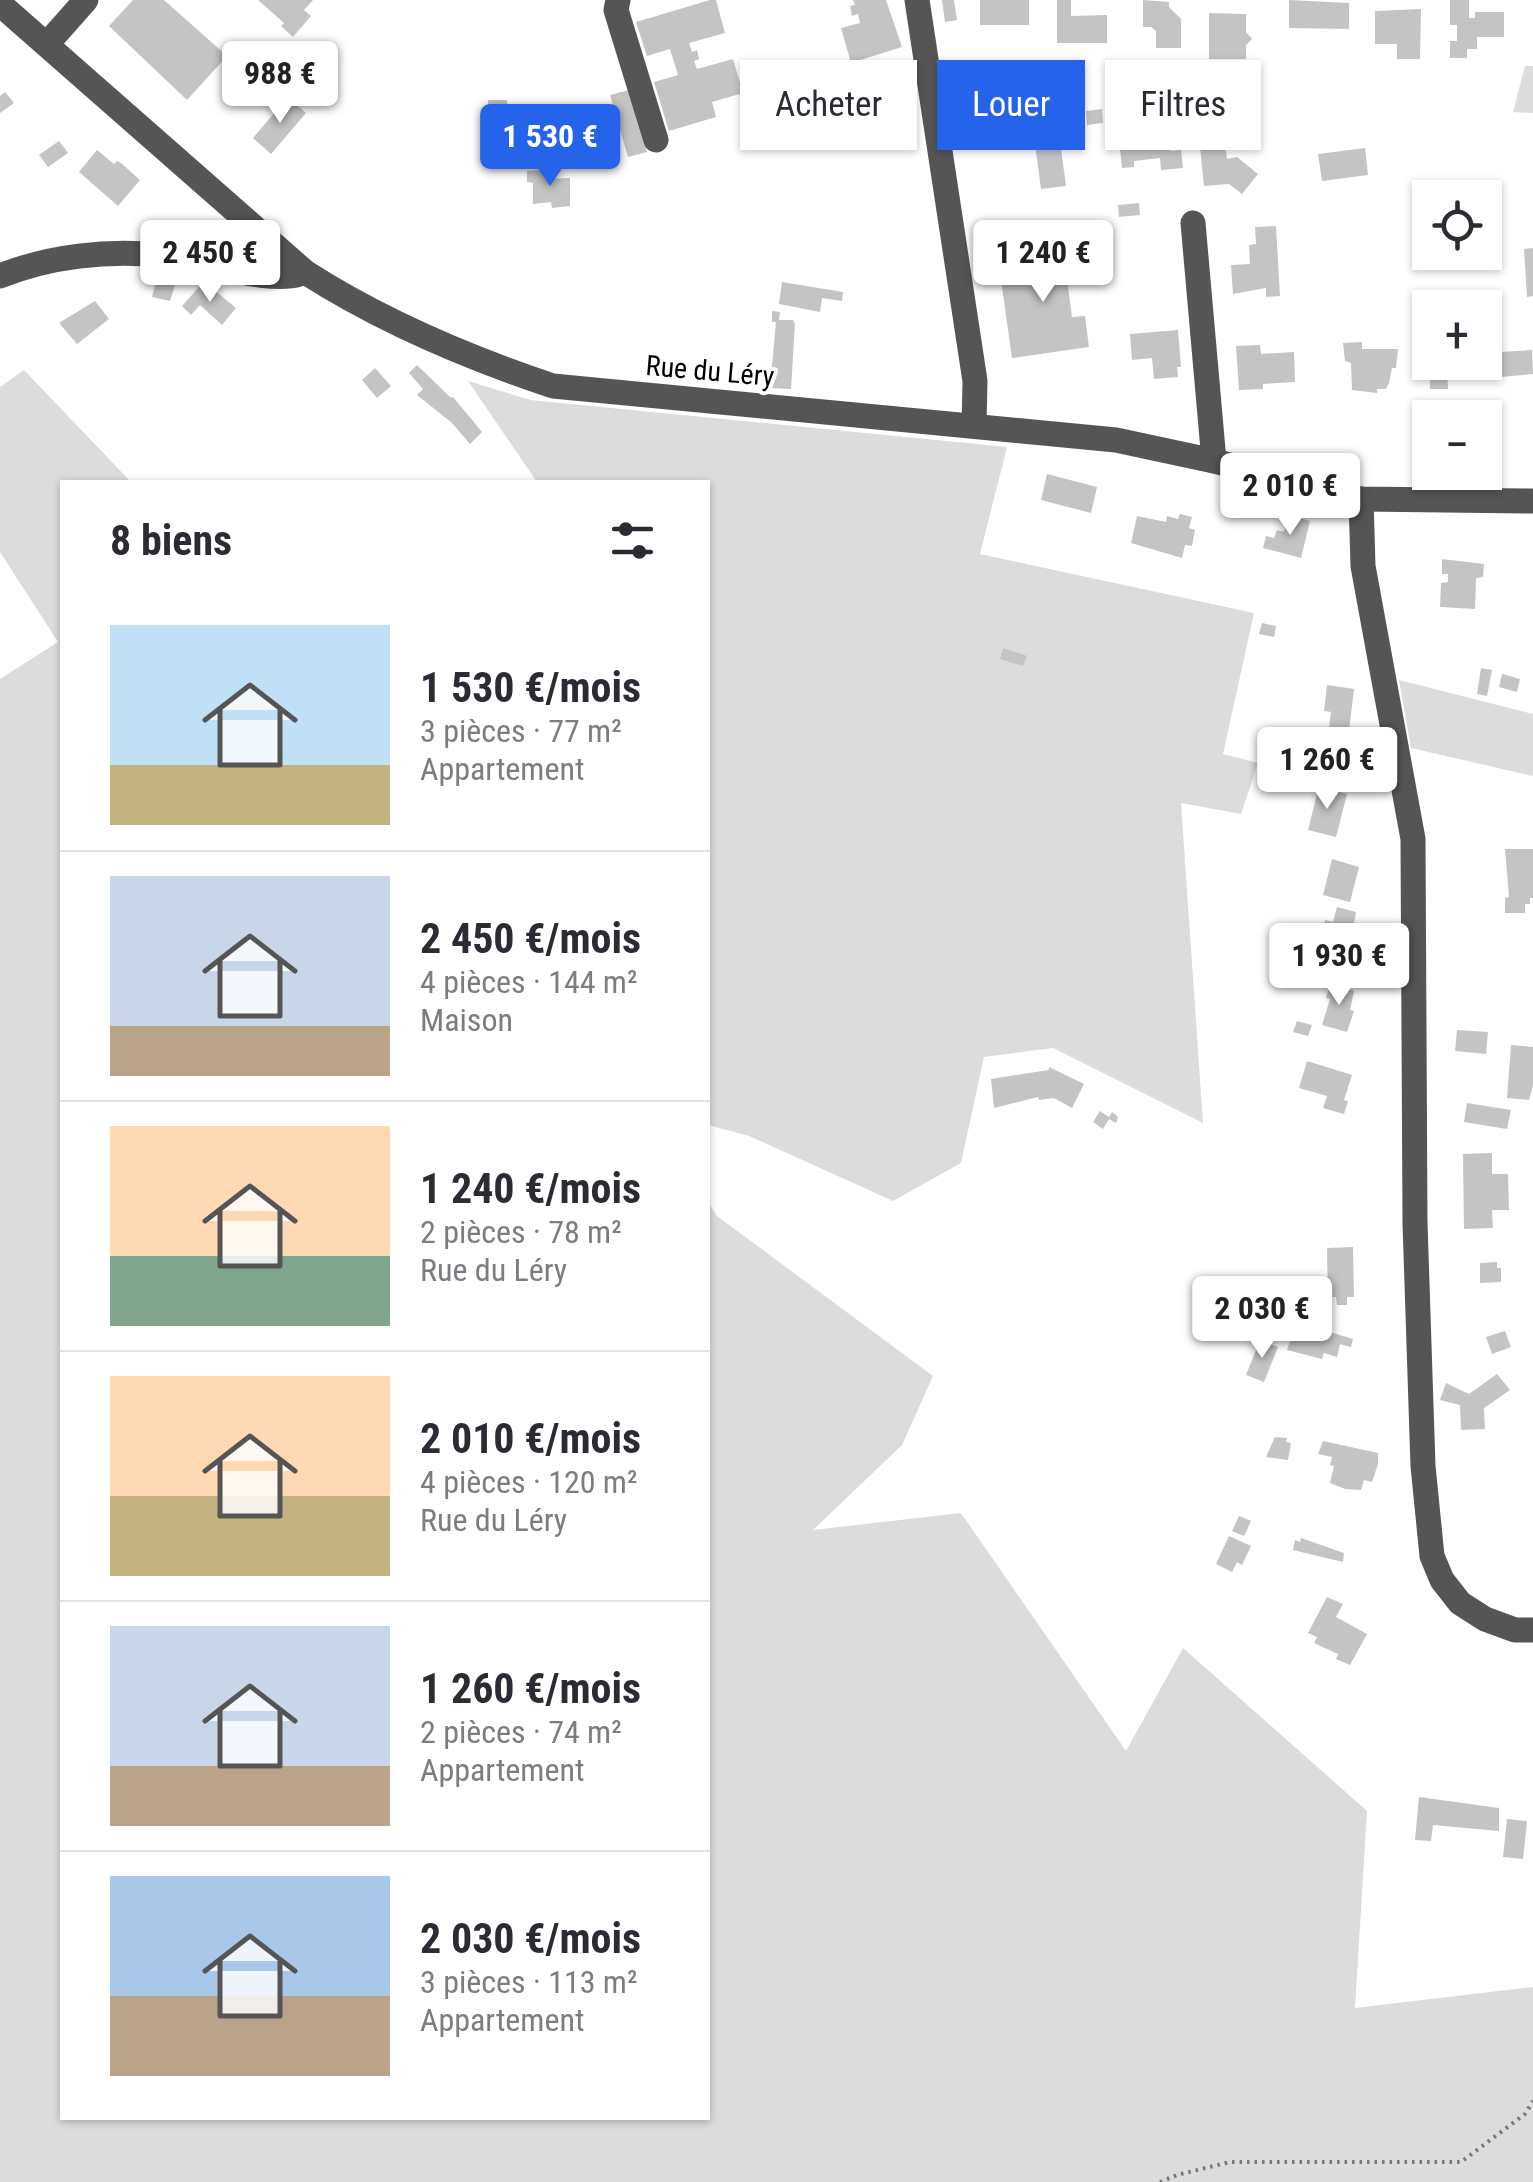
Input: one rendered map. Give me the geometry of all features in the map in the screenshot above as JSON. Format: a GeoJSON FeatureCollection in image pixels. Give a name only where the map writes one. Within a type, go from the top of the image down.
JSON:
{"type":"FeatureCollection","features":[{"type":"Feature","properties":{"kind":"street"},"geometry":{"type":"LineString","coordinates":[[46,44],[86,0]]}},
{"type":"Feature","properties":{"kind":"street"},"geometry":{"type":"LineString","coordinates":[[618,0],[616,10],[656,140]]}},
{"type":"Feature","properties":{"kind":"street"},"geometry":{"type":"LineString","coordinates":[[916,0],[975,381],[974,426]]}},
{"type":"Feature","properties":{"kind":"street","name":"Rue du Léry"},"geometry":{"type":"LineString","coordinates":[[0,4],[305,272],[347,299],[466,356],[554,386],[1116,440],[1361,499],[1533,502]]}},
{"type":"Feature","properties":{"kind":"street"},"geometry":{"type":"LineString","coordinates":[[1192,223],[1214,461]]}},
{"type":"Feature","properties":{"kind":"street"},"geometry":{"type":"LineString","coordinates":[[0,276],[76,256],[120,252],[164,255],[258,274],[296,277],[305,272]]}},
{"type":"Feature","properties":{"kind":"street"},"geometry":{"type":"LineString","coordinates":[[1361,499],[1365,582],[1412,839],[1415,1223],[1422,1466],[1432,1556],[1442,1580],[1460,1602],[1485,1619],[1514,1630],[1533,1630]]}},
{"type":"Feature","properties":{"kind":"path"},"geometry":{"type":"LineString","coordinates":[[1160,2182],[1177,2174],[1230,2162],[1461,2162],[1526,2114],[1533,2100]]}},
{"type":"Feature","properties":{"kind":"shaded area"},"geometry":{"type":"Polygon","coordinates":[[[1525,66],[1533,66],[1533,113],[1513,112],[1525,66]]]}},
{"type":"Feature","properties":{"kind":"shaded area"},"geometry":{"type":"Polygon","coordinates":[[[24,370],[129,480],[60,480],[60,2120],[710,2120],[710,1205],[717,1216],[933,1376],[902,1445],[813,1530],[961,1513],[1126,1751],[1183,1648],[1367,1811],[1355,2008],[1533,1987],[1533,2182],[0,2182],[0,679],[58,642],[0,552],[0,387],[24,370]]]}},
{"type":"Feature","properties":{"kind":"shaded area"},"geometry":{"type":"Polygon","coordinates":[[[468,381],[530,400],[1007,447],[980,554],[1254,613],[1223,754],[1258,763],[1241,814],[1181,803],[1203,1123],[1053,1048],[984,1057],[961,1163],[893,1201],[749,1136],[710,1126],[710,480],[536,480],[468,381]]]}},
{"type":"Feature","properties":{"kind":"shaded area"},"geometry":{"type":"Polygon","coordinates":[[[1399,680],[1533,714],[1533,776],[1411,748],[1399,680]]]}},
{"type":"Feature","properties":{"kind":"building"},"geometry":{"type":"Polygon","coordinates":[[[133,0],[164,0],[227,56],[187,100],[109,26],[133,0]]]}},
{"type":"Feature","properties":{"kind":"building"},"geometry":{"type":"Polygon","coordinates":[[[258,0],[313,0],[304,10],[311,16],[293,37],[281,26],[284,23],[258,0]]]}},
{"type":"Feature","properties":{"kind":"building"},"geometry":{"type":"Polygon","coordinates":[[[716,0],[725,33],[689,43],[692,52],[697,50],[697,69],[733,59],[740,94],[712,102],[716,117],[669,131],[654,82],[678,75],[670,49],[647,56],[636,22],[716,0]]]}},
{"type":"Feature","properties":{"kind":"building"},"geometry":{"type":"Polygon","coordinates":[[[853,0],[886,0],[902,47],[850,60],[841,28],[860,23],[858,14],[852,16],[850,6],[855,5],[853,0]]]}},
{"type":"Feature","properties":{"kind":"building"},"geometry":{"type":"Polygon","coordinates":[[[942,0],[954,0],[957,20],[945,22],[942,0]]]}},
{"type":"Feature","properties":{"kind":"building"},"geometry":{"type":"Polygon","coordinates":[[[980,0],[1029,0],[1029,25],[980,25],[980,0]]]}},
{"type":"Feature","properties":{"kind":"building"},"geometry":{"type":"Polygon","coordinates":[[[1057,0],[1071,0],[1071,16],[1107,15],[1107,43],[1057,43],[1057,0]]]}},
{"type":"Feature","properties":{"kind":"building"},"geometry":{"type":"Polygon","coordinates":[[[1143,0],[1169,2],[1181,19],[1181,48],[1156,48],[1156,31],[1143,27],[1143,0]]]}},
{"type":"Feature","properties":{"kind":"building"},"geometry":{"type":"Polygon","coordinates":[[[1289,0],[1349,3],[1349,29],[1289,28],[1289,0]]]}},
{"type":"Feature","properties":{"kind":"building"},"geometry":{"type":"Polygon","coordinates":[[[1450,0],[1469,0],[1469,18],[1475,18],[1475,12],[1504,12],[1504,37],[1477,37],[1477,49],[1467,49],[1467,58],[1450,58],[1450,41],[1457,41],[1457,25],[1450,25],[1450,0]]]}},
{"type":"Feature","properties":{"kind":"building"},"geometry":{"type":"Polygon","coordinates":[[[1421,9],[1420,59],[1397,59],[1397,44],[1375,44],[1375,11],[1421,9]]]}},
{"type":"Feature","properties":{"kind":"building"},"geometry":{"type":"Polygon","coordinates":[[[1209,13],[1246,14],[1246,32],[1252,39],[1246,45],[1246,59],[1209,59],[1209,13]]]}},
{"type":"Feature","properties":{"kind":"building"},"geometry":{"type":"Polygon","coordinates":[[[629,90],[647,152],[628,157],[610,95],[629,90]]]}},
{"type":"Feature","properties":{"kind":"building"},"geometry":{"type":"Polygon","coordinates":[[[5,92],[14,103],[0,113],[0,96],[5,92]]]}},
{"type":"Feature","properties":{"kind":"building"},"geometry":{"type":"Polygon","coordinates":[[[288,97],[306,113],[271,154],[253,138],[288,97]]]}},
{"type":"Feature","properties":{"kind":"building"},"geometry":{"type":"Polygon","coordinates":[[[488,100],[507,100],[507,113],[488,113],[488,100]]]}},
{"type":"Feature","properties":{"kind":"building"},"geometry":{"type":"Polygon","coordinates":[[[1102,109],[1103,123],[1087,125],[1086,111],[1102,109]]]}},
{"type":"Feature","properties":{"kind":"building"},"geometry":{"type":"Polygon","coordinates":[[[533,132],[560,132],[560,146],[544,147],[544,167],[533,166],[533,132]]]}},
{"type":"Feature","properties":{"kind":"building"},"geometry":{"type":"Polygon","coordinates":[[[59,141],[68,153],[48,167],[39,155],[59,141]]]}},
{"type":"Feature","properties":{"kind":"building"},"geometry":{"type":"Polygon","coordinates":[[[1365,148],[1368,175],[1322,181],[1318,154],[1365,148]]]}},
{"type":"Feature","properties":{"kind":"building"},"geometry":{"type":"Polygon","coordinates":[[[97,150],[114,164],[121,163],[140,180],[118,206],[79,172],[97,150]]]}},
{"type":"Feature","properties":{"kind":"building"},"geometry":{"type":"Polygon","coordinates":[[[1036,150],[1061,150],[1066,186],[1041,189],[1036,150]]]}},
{"type":"Feature","properties":{"kind":"building"},"geometry":{"type":"Polygon","coordinates":[[[1120,150],[1181,150],[1183,168],[1161,170],[1160,158],[1134,161],[1134,167],[1122,168],[1120,150]]]}},
{"type":"Feature","properties":{"kind":"building"},"geometry":{"type":"Polygon","coordinates":[[[1200,150],[1226,150],[1227,159],[1237,157],[1258,174],[1242,194],[1229,184],[1204,186],[1200,150]]]}},
{"type":"Feature","properties":{"kind":"building"},"geometry":{"type":"Polygon","coordinates":[[[544,170],[545,179],[570,178],[570,206],[533,204],[533,183],[527,182],[527,171],[544,170]]]}},
{"type":"Feature","properties":{"kind":"building"},"geometry":{"type":"Polygon","coordinates":[[[1139,203],[1140,215],[1119,217],[1118,205],[1139,203]]]}},
{"type":"Feature","properties":{"kind":"building"},"geometry":{"type":"Polygon","coordinates":[[[1276,226],[1280,296],[1266,297],[1266,288],[1233,294],[1231,265],[1250,264],[1249,245],[1256,244],[1255,227],[1276,226]]]}},
{"type":"Feature","properties":{"kind":"building"},"geometry":{"type":"Polygon","coordinates":[[[1061,235],[1072,317],[1085,316],[1089,347],[1012,358],[1001,280],[1032,275],[1027,240],[1061,235]]]}},
{"type":"Feature","properties":{"kind":"building"},"geometry":{"type":"Polygon","coordinates":[[[1533,248],[1533,296],[1527,297],[1524,249],[1533,248]]]}},
{"type":"Feature","properties":{"kind":"building"},"geometry":{"type":"Polygon","coordinates":[[[157,277],[176,282],[170,301],[152,297],[157,277]]]}},
{"type":"Feature","properties":{"kind":"building"},"geometry":{"type":"Polygon","coordinates":[[[782,282],[843,292],[842,301],[822,298],[820,312],[779,304],[782,282]]]}},
{"type":"Feature","properties":{"kind":"building"},"geometry":{"type":"Polygon","coordinates":[[[200,286],[209,294],[213,289],[236,308],[222,325],[200,305],[191,315],[182,306],[200,286]]]}},
{"type":"Feature","properties":{"kind":"building"},"geometry":{"type":"Polygon","coordinates":[[[95,301],[109,319],[77,344],[59,323],[95,301]]]}},
{"type":"Feature","properties":{"kind":"building"},"geometry":{"type":"Polygon","coordinates":[[[772,311],[780,312],[779,320],[793,320],[795,324],[791,389],[770,388],[776,322],[772,322],[772,311]]]}},
{"type":"Feature","properties":{"kind":"building"},"geometry":{"type":"Polygon","coordinates":[[[1178,330],[1178,377],[1154,379],[1152,358],[1132,360],[1130,334],[1178,330]]]}},
{"type":"Feature","properties":{"kind":"building"},"geometry":{"type":"Polygon","coordinates":[[[1362,342],[1362,349],[1398,349],[1389,383],[1386,389],[1377,389],[1377,393],[1352,390],[1351,363],[1345,361],[1343,343],[1362,342]]]}},
{"type":"Feature","properties":{"kind":"building"},"geometry":{"type":"Polygon","coordinates":[[[1260,345],[1261,354],[1294,352],[1295,382],[1239,390],[1236,346],[1260,345]]]}},
{"type":"Feature","properties":{"kind":"building"},"geometry":{"type":"Polygon","coordinates":[[[1532,350],[1533,374],[1502,377],[1502,352],[1532,350]]]}},
{"type":"Feature","properties":{"kind":"building"},"geometry":{"type":"Polygon","coordinates":[[[417,365],[453,397],[482,432],[470,444],[452,423],[417,395],[423,389],[409,373],[417,365]]]}},
{"type":"Feature","properties":{"kind":"building"},"geometry":{"type":"Polygon","coordinates":[[[375,368],[391,386],[377,398],[362,380],[375,368]]]}},
{"type":"Feature","properties":{"kind":"building"},"geometry":{"type":"Polygon","coordinates":[[[1430,380],[1448,380],[1448,389],[1430,389],[1430,380]]]}},
{"type":"Feature","properties":{"kind":"building"},"geometry":{"type":"Polygon","coordinates":[[[1047,474],[1097,487],[1091,513],[1041,500],[1047,474]]]}},
{"type":"Feature","properties":{"kind":"building"},"geometry":{"type":"Polygon","coordinates":[[[1180,514],[1192,517],[1189,528],[1195,530],[1192,546],[1185,545],[1182,558],[1131,543],[1137,516],[1166,522],[1167,516],[1178,519],[1180,514]]]}},
{"type":"Feature","properties":{"kind":"building"},"geometry":{"type":"Polygon","coordinates":[[[1288,515],[1310,521],[1301,558],[1263,548],[1266,536],[1274,538],[1277,530],[1284,532],[1288,515]]]}},
{"type":"Feature","properties":{"kind":"building"},"geometry":{"type":"Polygon","coordinates":[[[1442,559],[1484,564],[1483,577],[1476,578],[1475,609],[1440,607],[1441,583],[1448,582],[1448,574],[1442,574],[1442,559]]]}},
{"type":"Feature","properties":{"kind":"building"},"geometry":{"type":"Polygon","coordinates":[[[1262,623],[1276,626],[1274,637],[1259,634],[1262,623]]]}},
{"type":"Feature","properties":{"kind":"building"},"geometry":{"type":"Polygon","coordinates":[[[1003,648],[1027,656],[1023,666],[1000,659],[1003,648]]]}},
{"type":"Feature","properties":{"kind":"building"},"geometry":{"type":"Polygon","coordinates":[[[1481,668],[1492,670],[1487,696],[1477,694],[1481,668]]]}},
{"type":"Feature","properties":{"kind":"building"},"geometry":{"type":"Polygon","coordinates":[[[1502,674],[1520,679],[1517,692],[1499,687],[1502,674]]]}},
{"type":"Feature","properties":{"kind":"building"},"geometry":{"type":"Polygon","coordinates":[[[1327,685],[1354,689],[1345,763],[1325,761],[1331,712],[1324,711],[1327,685]]]}},
{"type":"Feature","properties":{"kind":"building"},"geometry":{"type":"Polygon","coordinates":[[[1319,786],[1347,794],[1336,837],[1308,830],[1319,786]]]}},
{"type":"Feature","properties":{"kind":"building"},"geometry":{"type":"Polygon","coordinates":[[[1505,849],[1533,849],[1533,898],[1525,904],[1525,913],[1505,913],[1505,898],[1509,897],[1505,849]]]}},
{"type":"Feature","properties":{"kind":"building"},"geometry":{"type":"Polygon","coordinates":[[[1332,859],[1359,867],[1350,902],[1323,895],[1332,859]]]}},
{"type":"Feature","properties":{"kind":"building"},"geometry":{"type":"Polygon","coordinates":[[[1337,907],[1356,912],[1353,928],[1357,930],[1349,960],[1329,955],[1334,935],[1322,931],[1325,920],[1333,922],[1337,907]]]}},
{"type":"Feature","properties":{"kind":"building"},"geometry":{"type":"Polygon","coordinates":[[[1330,984],[1354,991],[1350,1010],[1354,1011],[1347,1032],[1322,1025],[1330,984]]]}},
{"type":"Feature","properties":{"kind":"building"},"geometry":{"type":"Polygon","coordinates":[[[1297,1021],[1312,1025],[1308,1036],[1293,1032],[1297,1021]]]}},
{"type":"Feature","properties":{"kind":"building"},"geometry":{"type":"Polygon","coordinates":[[[1457,1030],[1488,1032],[1486,1054],[1455,1051],[1457,1030]]]}},
{"type":"Feature","properties":{"kind":"building"},"geometry":{"type":"Polygon","coordinates":[[[1511,1045],[1533,1047],[1529,1100],[1507,1098],[1511,1045]]]}},
{"type":"Feature","properties":{"kind":"building"},"geometry":{"type":"Polygon","coordinates":[[[1307,1061],[1352,1075],[1344,1114],[1323,1108],[1327,1096],[1299,1088],[1307,1061]]]}},
{"type":"Feature","properties":{"kind":"building"},"geometry":{"type":"Polygon","coordinates":[[[1049,1067],[1084,1084],[1072,1108],[1054,1098],[1038,1097],[994,1108],[991,1079],[1049,1067]]]}},
{"type":"Feature","properties":{"kind":"building"},"geometry":{"type":"Polygon","coordinates":[[[1467,1103],[1511,1110],[1507,1129],[1464,1122],[1467,1103]]]}},
{"type":"Feature","properties":{"kind":"building"},"geometry":{"type":"Polygon","coordinates":[[[1100,1111],[1109,1117],[1112,1112],[1118,1117],[1116,1123],[1109,1119],[1103,1129],[1093,1122],[1100,1111]]]}},
{"type":"Feature","properties":{"kind":"building"},"geometry":{"type":"Polygon","coordinates":[[[1492,1153],[1492,1174],[1508,1174],[1509,1210],[1492,1210],[1493,1228],[1464,1229],[1463,1154],[1492,1153]]]}},
{"type":"Feature","properties":{"kind":"building"},"geometry":{"type":"Polygon","coordinates":[[[1353,1247],[1354,1297],[1347,1297],[1347,1305],[1337,1305],[1336,1297],[1328,1297],[1327,1248],[1353,1247]]]}},
{"type":"Feature","properties":{"kind":"building"},"geometry":{"type":"Polygon","coordinates":[[[1497,1262],[1501,1282],[1480,1283],[1480,1263],[1497,1262]]]}},
{"type":"Feature","properties":{"kind":"building"},"geometry":{"type":"Polygon","coordinates":[[[1296,1322],[1353,1339],[1351,1347],[1340,1344],[1337,1357],[1324,1353],[1322,1359],[1287,1350],[1296,1322]]]}},
{"type":"Feature","properties":{"kind":"building"},"geometry":{"type":"Polygon","coordinates":[[[1505,1331],[1511,1347],[1492,1354],[1486,1337],[1505,1331]]]}},
{"type":"Feature","properties":{"kind":"building"},"geometry":{"type":"Polygon","coordinates":[[[1260,1340],[1278,1347],[1264,1382],[1246,1375],[1260,1340]]]}},
{"type":"Feature","properties":{"kind":"building"},"geometry":{"type":"Polygon","coordinates":[[[1497,1374],[1510,1390],[1484,1408],[1485,1429],[1461,1430],[1460,1405],[1440,1400],[1446,1383],[1469,1394],[1497,1374]]]}},
{"type":"Feature","properties":{"kind":"building"},"geometry":{"type":"Polygon","coordinates":[[[1275,1437],[1287,1438],[1286,1442],[1291,1443],[1288,1460],[1266,1457],[1275,1437]]]}},
{"type":"Feature","properties":{"kind":"building"},"geometry":{"type":"Polygon","coordinates":[[[1323,1441],[1378,1453],[1372,1482],[1364,1480],[1361,1490],[1330,1483],[1332,1457],[1318,1454],[1323,1441]]]}},
{"type":"Feature","properties":{"kind":"building"},"geometry":{"type":"Polygon","coordinates":[[[1239,1516],[1251,1521],[1244,1536],[1232,1531],[1239,1516]]]}},
{"type":"Feature","properties":{"kind":"building"},"geometry":{"type":"Polygon","coordinates":[[[1229,1536],[1251,1546],[1242,1565],[1237,1562],[1232,1572],[1216,1564],[1229,1536]]]}},
{"type":"Feature","properties":{"kind":"building"},"geometry":{"type":"Polygon","coordinates":[[[1301,1538],[1344,1553],[1343,1562],[1293,1550],[1295,1540],[1300,1542],[1301,1538]]]}},
{"type":"Feature","properties":{"kind":"building"},"geometry":{"type":"Polygon","coordinates":[[[1327,1597],[1343,1604],[1336,1617],[1367,1634],[1350,1665],[1336,1659],[1338,1654],[1314,1643],[1317,1637],[1308,1633],[1327,1597]]]}},
{"type":"Feature","properties":{"kind":"building"},"geometry":{"type":"Polygon","coordinates":[[[1419,1797],[1499,1808],[1499,1831],[1433,1825],[1431,1841],[1415,1840],[1419,1797]]]}},
{"type":"Feature","properties":{"kind":"building"},"geometry":{"type":"Polygon","coordinates":[[[1507,1819],[1527,1821],[1523,1859],[1503,1857],[1507,1819]]]}}]}
